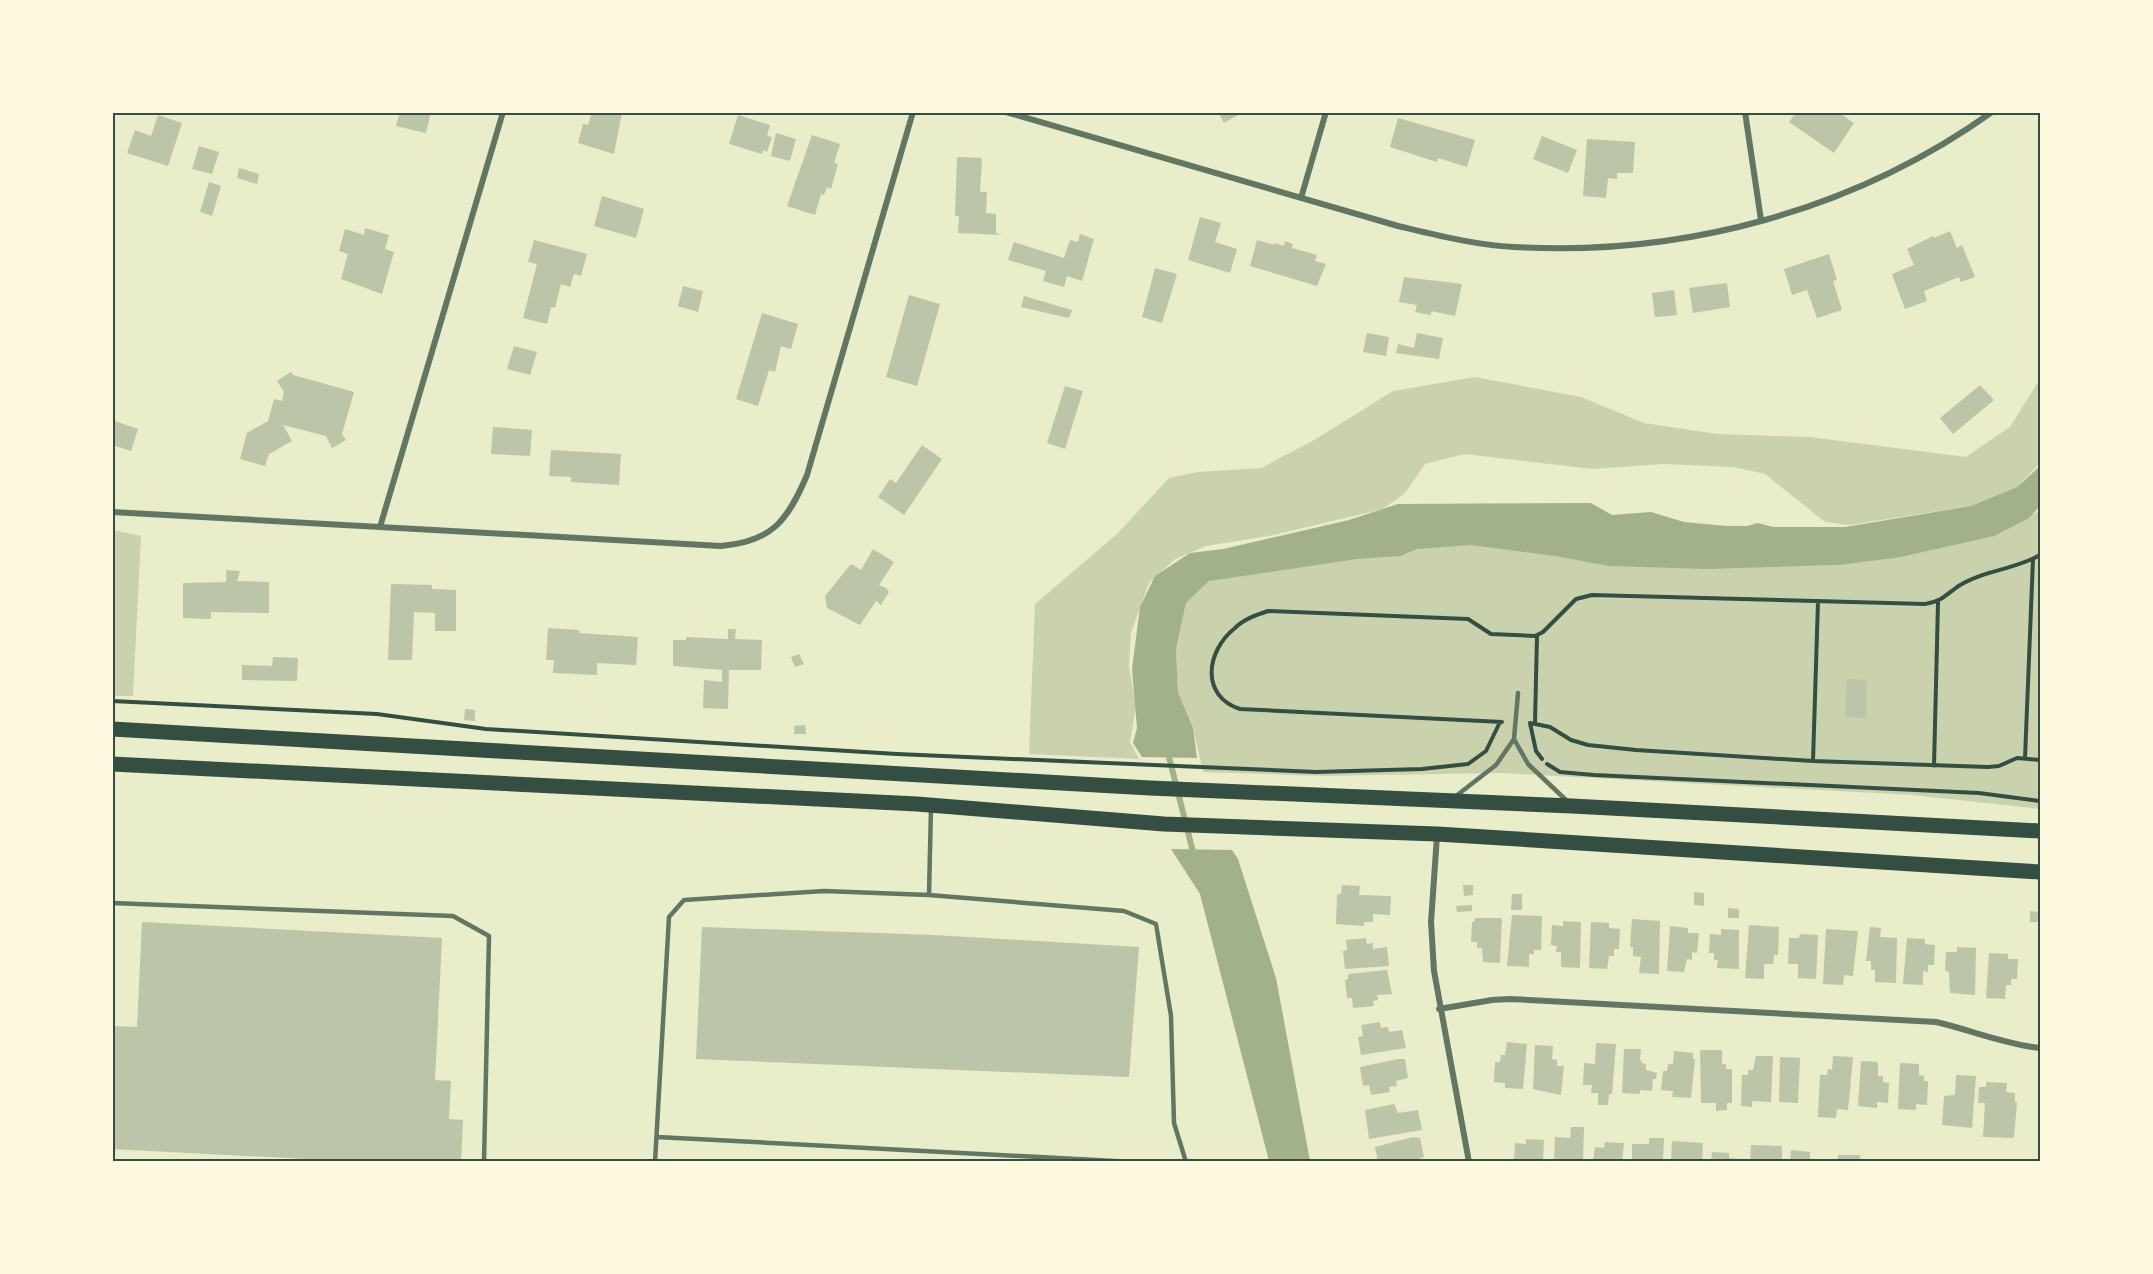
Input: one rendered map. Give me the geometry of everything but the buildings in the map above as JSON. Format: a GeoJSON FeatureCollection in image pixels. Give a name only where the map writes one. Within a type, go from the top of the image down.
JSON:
{"type":"FeatureCollection","features":[{"type":"Feature","properties":{"kind":"main road"},"geometry":{"type":"LineString","coordinates":[[112,722],[143,731]]}},
{"type":"Feature","properties":{"kind":"main road"},"geometry":{"type":"LineString","coordinates":[[112,729],[1150,788],[1572,806],[2040,831]]}},
{"type":"Feature","properties":{"kind":"main road"},"geometry":{"type":"LineString","coordinates":[[112,764],[931,805],[1164,824],[1437,834],[2040,872]]}},
{"type":"Feature","properties":{"kind":"main road"},"geometry":{"type":"LineString","coordinates":[[112,773],[142,765]]}},
{"type":"Feature","properties":{"kind":"street"},"geometry":{"type":"LineString","coordinates":[[380,527],[503,112]]}},
{"type":"Feature","properties":{"kind":"street"},"geometry":{"type":"LineString","coordinates":[[112,512],[721,546],[744,544],[769,534],[796,501],[807,475],[913,112]]}},
{"type":"Feature","properties":{"kind":"street"},"geometry":{"type":"LineString","coordinates":[[1006,112],[1398,226],[1454,238],[1514,247],[1633,246],[1689,238],[1761,220],[1826,201],[1887,177],[1933,151],[1992,112]]}},
{"type":"Feature","properties":{"kind":"street"},"geometry":{"type":"LineString","coordinates":[[1301,198],[1326,112]]}},
{"type":"Feature","properties":{"kind":"street"},"geometry":{"type":"LineString","coordinates":[[1745,112],[1761,220]]}},
{"type":"Feature","properties":{"kind":"street"},"geometry":{"type":"LineString","coordinates":[[1437,834],[1431,922],[1439,1009],[1469,1161]]}},
{"type":"Feature","properties":{"kind":"street"},"geometry":{"type":"LineString","coordinates":[[1439,1009],[1510,999],[1936,1022],[2009,1043],[2040,1048]]}},
{"type":"Feature","properties":{"kind":"lane"},"geometry":{"type":"LineString","coordinates":[[1449,801],[1496,765],[1514,739],[1518,693]]}},
{"type":"Feature","properties":{"kind":"lane"},"geometry":{"type":"LineString","coordinates":[[1514,739],[1528,764],[1572,806]]}},
{"type":"Feature","properties":{"kind":"lane"},"geometry":{"type":"LineString","coordinates":[[929,895],[931,805]]}},
{"type":"Feature","properties":{"kind":"lane"},"geometry":{"type":"LineString","coordinates":[[655,1161],[669,917],[684,900],[824,891],[929,895],[1125,911],[1156,924],[1171,1016],[1174,1123],[1186,1161]]}},
{"type":"Feature","properties":{"kind":"lane"},"geometry":{"type":"LineString","coordinates":[[112,903],[453,916],[489,936],[484,1161]]}},
{"type":"Feature","properties":{"kind":"lane"},"geometry":{"type":"LineString","coordinates":[[657,1137],[1134,1161]]}},
{"type":"Feature","properties":{"kind":"path"},"geometry":{"type":"LineString","coordinates":[[2040,555],[1974,578],[1938,603],[1592,595],[1571,603],[1537,635],[1532,723],[1536,751],[1545,763],[1560,772],[1979,793],[2040,801]]}},
{"type":"Feature","properties":{"kind":"path"},"geometry":{"type":"LineString","coordinates":[[2025,758],[2033,559]]}},
{"type":"Feature","properties":{"kind":"path"},"geometry":{"type":"LineString","coordinates":[[1813,761],[1818,602]]}},
{"type":"Feature","properties":{"kind":"path"},"geometry":{"type":"LineString","coordinates":[[1934,766],[1938,603]]}},
{"type":"Feature","properties":{"kind":"path"},"geometry":{"type":"LineString","coordinates":[[112,701],[377,714],[486,729],[850,751],[1316,772],[1422,769],[1468,764],[1486,751],[1501,722],[1240,710],[1230,706],[1215,691],[1211,678],[1211,665],[1216,651],[1235,627],[1251,617],[1268,611],[1468,619],[1491,634],[1537,635]]}},
{"type":"Feature","properties":{"kind":"path"},"geometry":{"type":"LineString","coordinates":[[1532,723],[1550,727],[1571,740],[1588,745],[1671,754],[1934,766],[1999,766],[2017,758],[2040,760]]}},
{"type":"Feature","properties":{"kind":"shaded area"},"geometry":{"type":"Polygon","coordinates":[[[1475,377],[1581,397],[1644,423],[1717,434],[1810,437],[1966,457],[2010,427],[2040,379],[2040,463],[2017,487],[1971,506],[1849,525],[1825,522],[1765,474],[1734,467],[1662,464],[1593,469],[1465,454],[1425,464],[1405,493],[1383,509],[1269,536],[1206,546],[1175,559],[1149,583],[1131,633],[1129,666],[1136,707],[1130,742],[1139,759],[1029,754],[1035,604],[1117,534],[1169,478],[1198,472],[1261,468],[1316,439],[1393,391],[1475,377]]]}},
{"type":"Feature","properties":{"kind":"shaded area"},"geometry":{"type":"Polygon","coordinates":[[[2040,466],[2040,506],[2029,518],[1994,536],[1901,557],[1839,565],[1706,569],[1609,566],[1471,545],[1417,549],[1400,556],[1357,559],[1209,581],[1186,603],[1176,649],[1178,692],[1193,728],[1197,758],[1142,757],[1133,743],[1137,728],[1132,669],[1140,607],[1155,576],[1190,553],[1223,549],[1349,520],[1398,504],[1591,503],[1612,515],[1651,512],[1684,522],[1726,526],[1747,526],[1758,523],[1773,527],[1845,527],[1971,506],[2017,487],[2040,466]]]}},
{"type":"Feature","properties":{"kind":"shaded area"},"geometry":{"type":"Polygon","coordinates":[[[2040,511],[2040,809],[1912,795],[1502,773],[1321,776],[1203,772],[1193,728],[1178,692],[1176,649],[1186,603],[1209,581],[1456,539],[1847,559],[1928,551],[1985,534],[2040,511]]]}},
{"type":"Feature","properties":{"kind":"shaded area"},"geometry":{"type":"Polygon","coordinates":[[[113,530],[141,536],[133,696],[113,696],[113,530]]]}},
{"type":"Feature","properties":{"kind":"shaded area"},"geometry":{"type":"Polygon","coordinates":[[[1171,849],[1232,850],[1238,859],[1276,978],[1310,1161],[1269,1161],[1200,894],[1171,849]]]}},
{"type":"Feature","properties":{"kind":"waterway"},"geometry":{"type":"LineString","coordinates":[[1167,749],[1194,856]]}}]}
